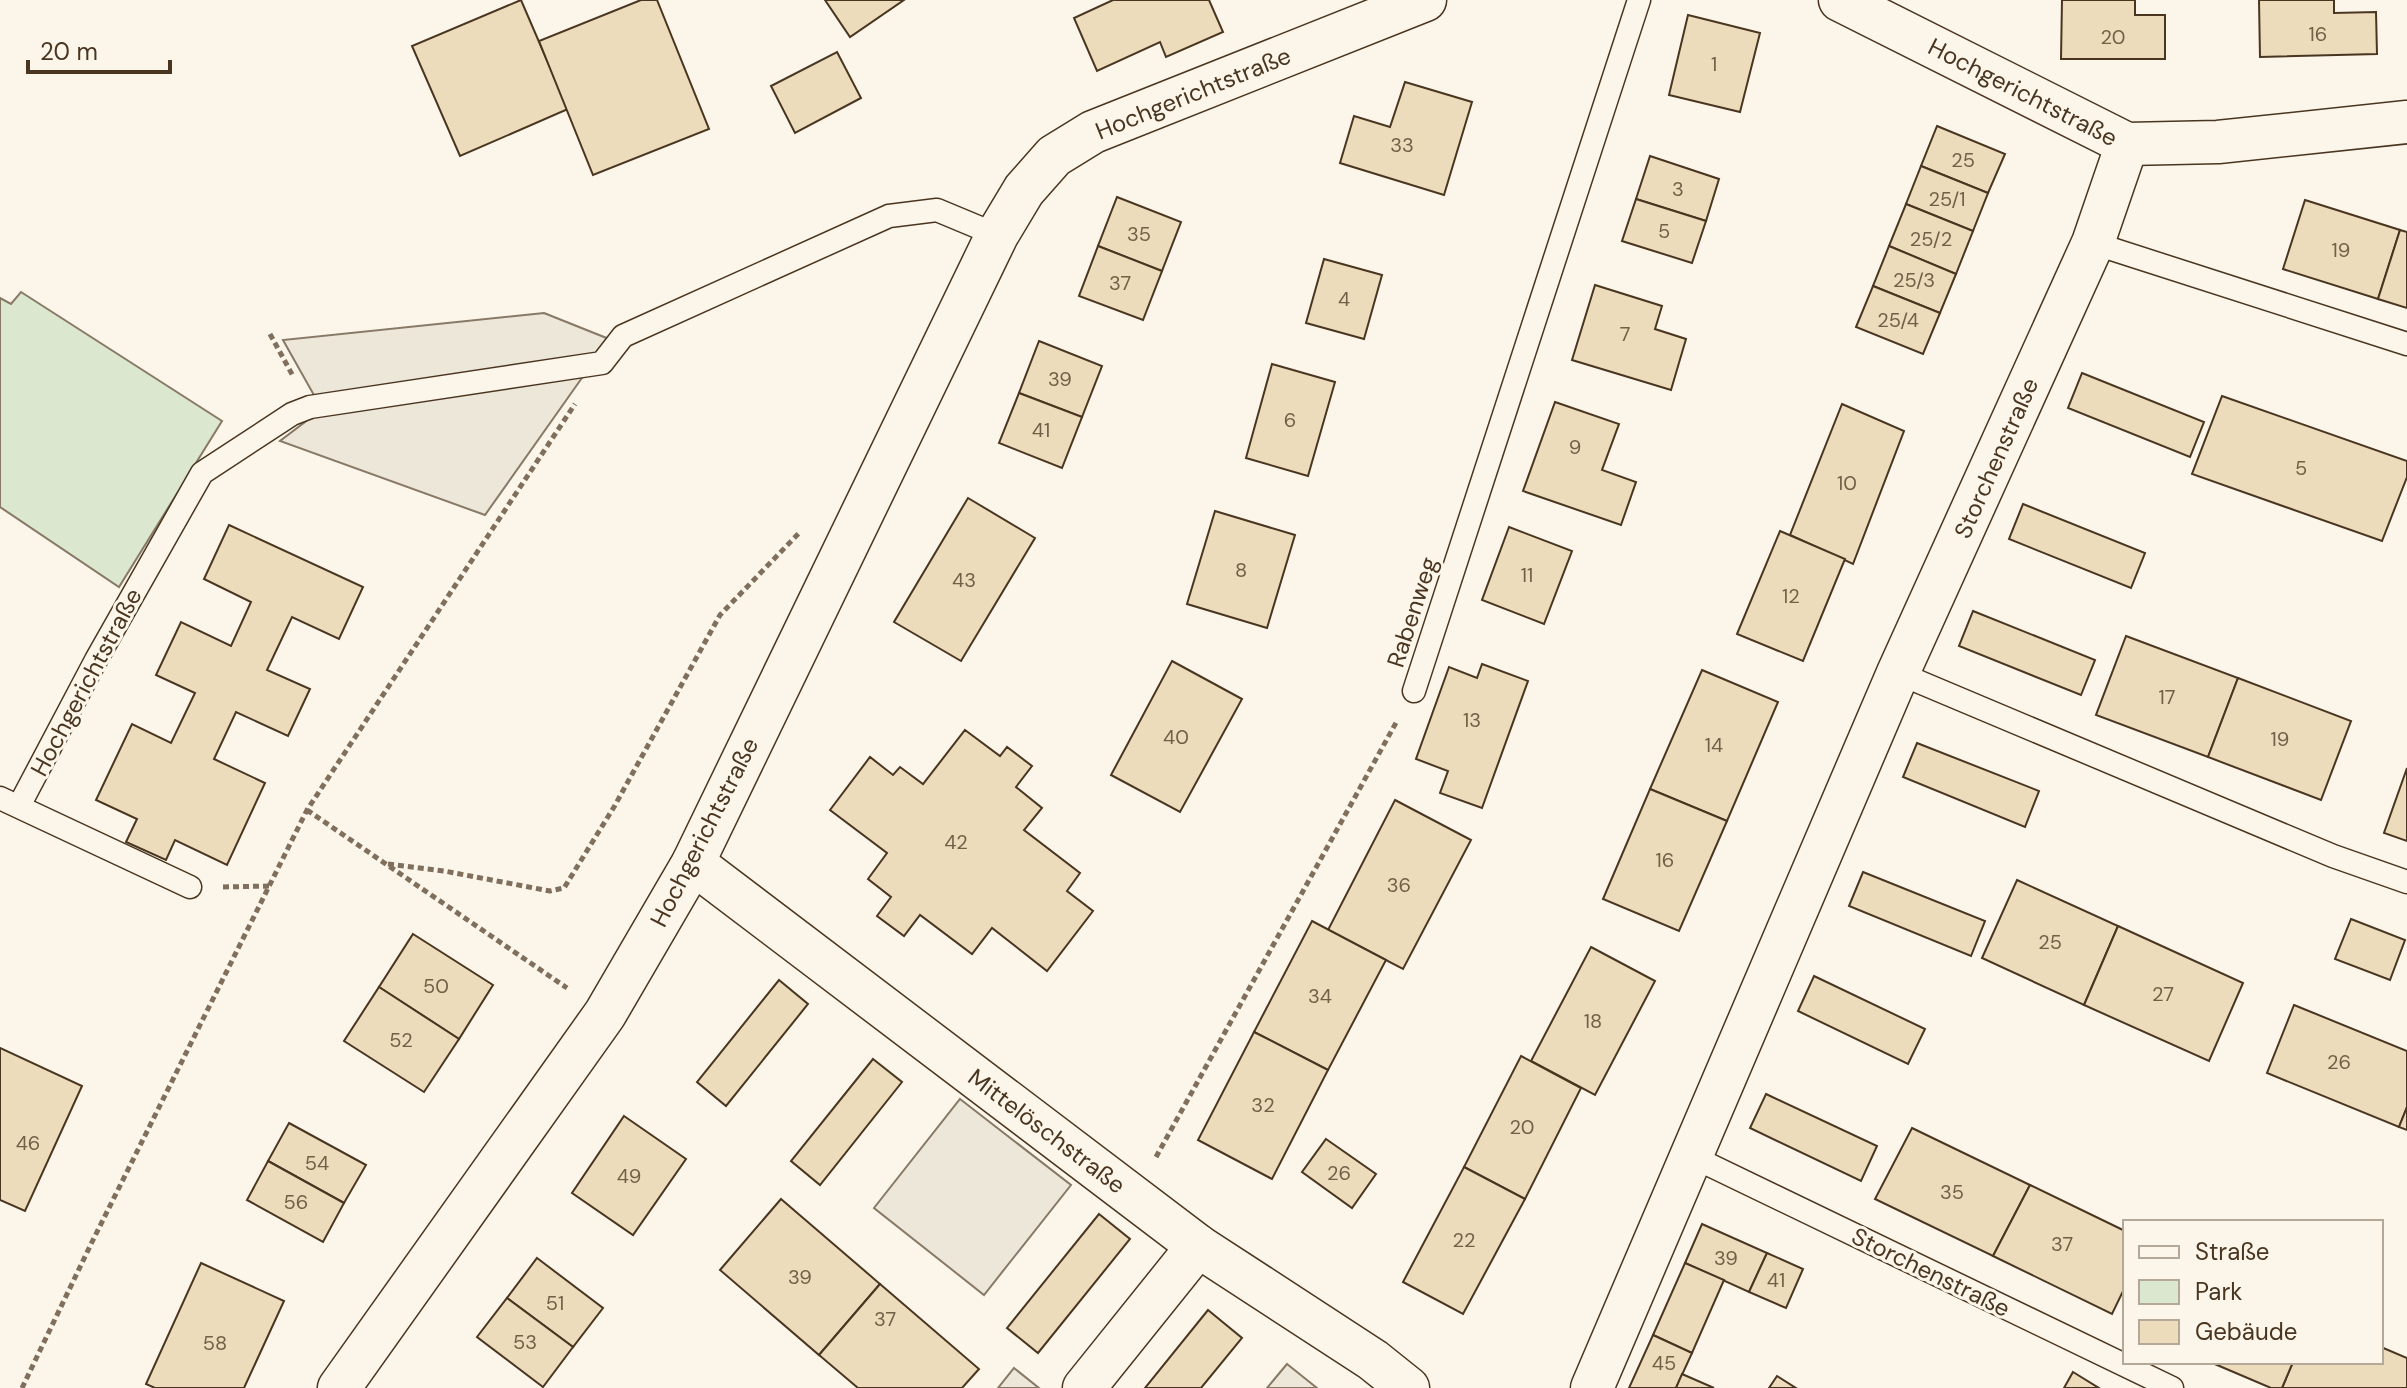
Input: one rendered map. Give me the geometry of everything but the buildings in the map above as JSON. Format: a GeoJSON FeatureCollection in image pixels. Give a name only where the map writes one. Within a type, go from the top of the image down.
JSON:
{"type":"FeatureCollection","features":[{"type":"Feature","properties":{"kind":"street","name":"Hochgerichtstraße"},"geometry":{"type":"LineString","coordinates":[[339,1388],[605,1014],[693,863],[997,235],[1024,190],[1054,156],[1093,132],[1425,0]]}},
{"type":"Feature","properties":{"kind":"street","name":"Hochgerichtstraße"},"geometry":{"type":"LineString","coordinates":[[1848,2],[2127,144],[2218,142],[2407,122]]}},
{"type":"Feature","properties":{"kind":"street","name":"Storchenstraße"},"geometry":{"type":"LineString","coordinates":[[1592,1388],[1898,673],[2093,243],[2127,144]]}},
{"type":"Feature","properties":{"kind":"street","name":"Mittelöschstraße"},"geometry":{"type":"LineString","coordinates":[[693,863],[1198,1246],[1373,1360],[1408,1388]]}},
{"type":"Feature","properties":{"kind":"street"},"geometry":{"type":"LineString","coordinates":[[1084,1388],[1198,1246]]}},
{"type":"Feature","properties":{"kind":"lane","name":"Rabenweg"},"geometry":{"type":"LineString","coordinates":[[1414,691],[1639,0]]}},
{"type":"Feature","properties":{"kind":"lane"},"geometry":{"type":"LineString","coordinates":[[602,363],[623,336],[889,216],[937,210],[997,235]]}},
{"type":"Feature","properties":{"kind":"lane"},"geometry":{"type":"LineString","coordinates":[[2093,243],[2397,341]]}},
{"type":"Feature","properties":{"kind":"lane","name":"Hochgerichtstraße"},"geometry":{"type":"LineString","coordinates":[[190,887],[10,802],[96,660],[202,473],[292,414],[310,407],[602,363]]}},
{"type":"Feature","properties":{"kind":"lane"},"geometry":{"type":"LineString","coordinates":[[1898,673],[2333,856],[2407,882]]}},
{"type":"Feature","properties":{"kind":"lane","name":"Storchenstraße"},"geometry":{"type":"LineString","coordinates":[[1691,1156],[2172,1388]]}},
{"type":"Feature","properties":{"kind":"path"},"geometry":{"type":"LineString","coordinates":[[270,334],[310,407]]}},
{"type":"Feature","properties":{"kind":"path"},"geometry":{"type":"LineString","coordinates":[[22,1388],[307,810],[602,363]]}},
{"type":"Feature","properties":{"kind":"path"},"geometry":{"type":"LineString","coordinates":[[388,864],[550,891],[564,888],[614,807],[720,615],[804,528]]}},
{"type":"Feature","properties":{"kind":"path","name":"Rabenweg"},"geometry":{"type":"LineString","coordinates":[[1134,1196],[1414,691]]}},
{"type":"Feature","properties":{"kind":"path"},"geometry":{"type":"LineString","coordinates":[[307,810],[605,1014]]}},
{"type":"Feature","properties":{"kind":"path"},"geometry":{"type":"LineString","coordinates":[[190,887],[270,886]]}},
{"type":"Feature","properties":{"kind":"green space"},"geometry":{"type":"Polygon","coordinates":[[[21,292],[222,421],[119,587],[0,507],[0,298],[11,304],[21,292]]]}},
{"type":"Feature","properties":{"kind":"shaded area"},"geometry":{"type":"Polygon","coordinates":[[[544,313],[609,339],[594,355],[315,397],[283,340],[544,313]]]}},
{"type":"Feature","properties":{"kind":"shaded area"},"geometry":{"type":"Polygon","coordinates":[[[584,375],[485,515],[280,441],[313,416],[584,375]]]}},
{"type":"Feature","properties":{"kind":"shaded area"},"geometry":{"type":"Polygon","coordinates":[[[960,1099],[1071,1185],[984,1295],[874,1208],[960,1099]]]}},
{"type":"Feature","properties":{"kind":"shaded area"},"geometry":{"type":"Polygon","coordinates":[[[1287,1364],[1317,1388],[1267,1388],[1287,1364]]]}},
{"type":"Feature","properties":{"kind":"shaded area"},"geometry":{"type":"Polygon","coordinates":[[[1014,1368],[1039,1388],[998,1388],[1014,1368]]]}}]}
